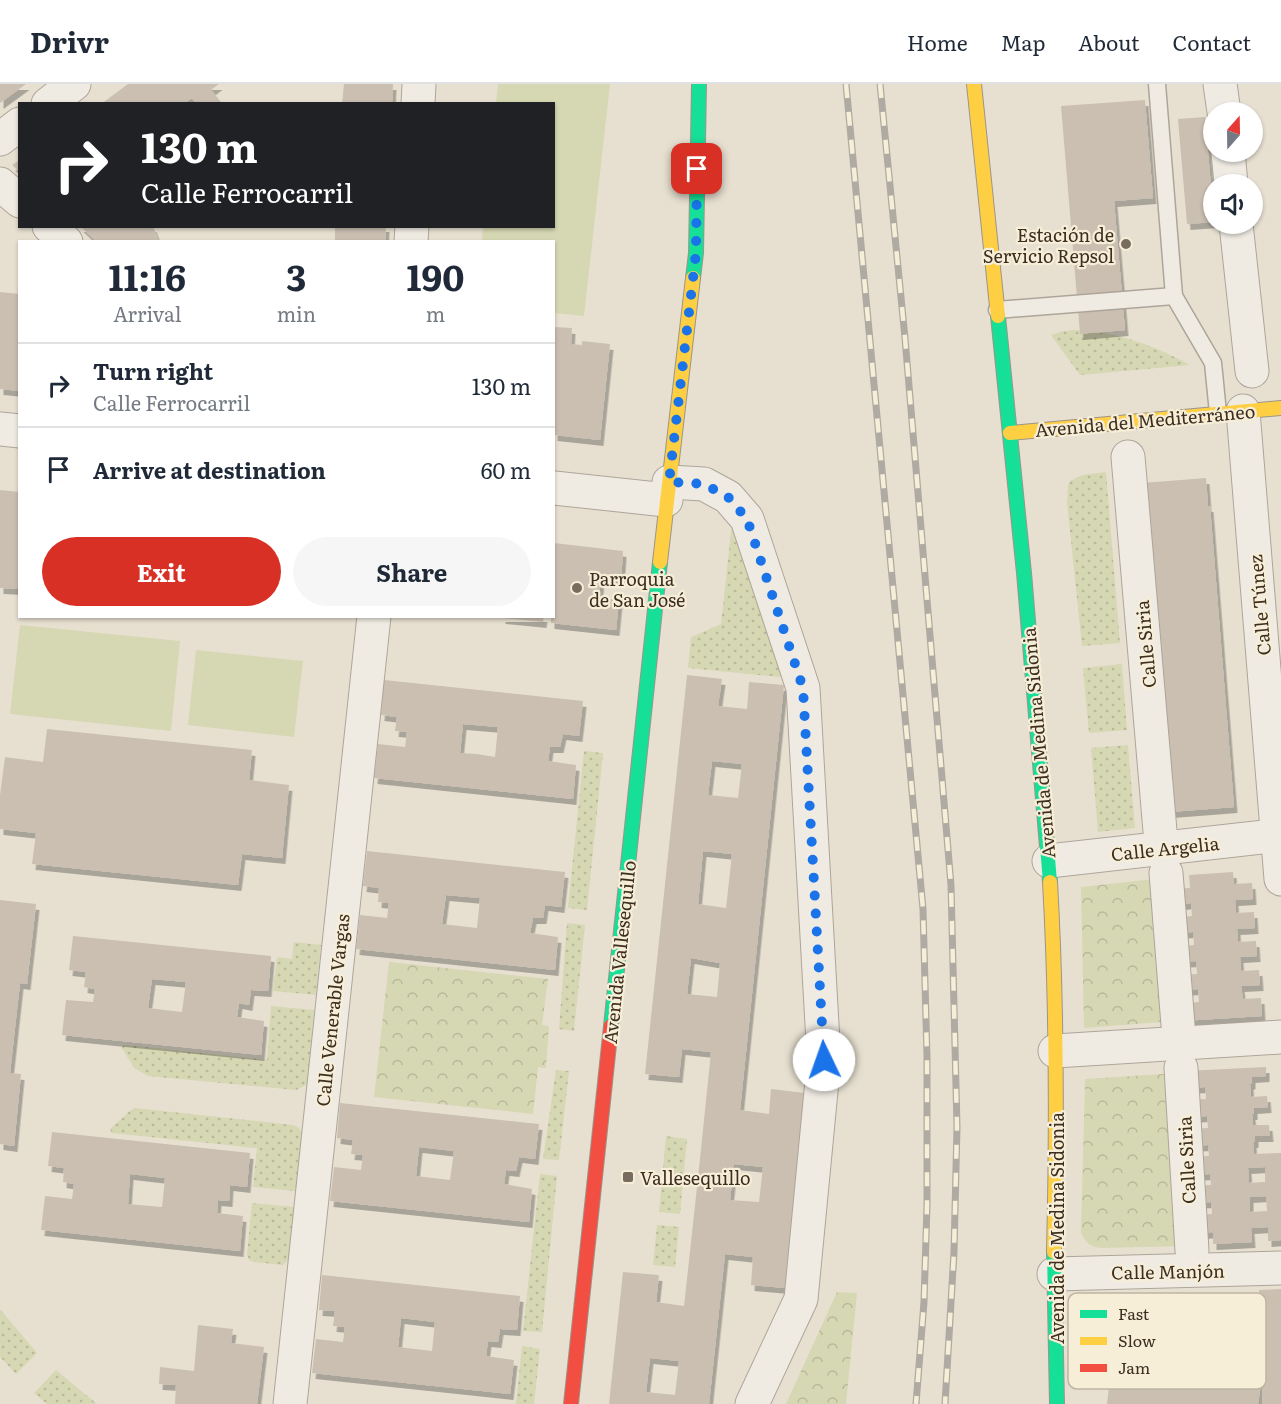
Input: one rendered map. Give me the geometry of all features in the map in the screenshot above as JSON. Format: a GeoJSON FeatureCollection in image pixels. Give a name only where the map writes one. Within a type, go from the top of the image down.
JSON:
{"type":"FeatureCollection","features":[{"type":"Feature","properties":{"kind":"street"},"geometry":{"type":"LineString","coordinates":[[51,102],[74,84]]}},
{"type":"Feature","properties":{"kind":"street"},"geometry":{"type":"LineString","coordinates":[[418,102],[419,84]]}},
{"type":"Feature","properties":{"kind":"street","name":"Avenida Vallesequillo"},"geometry":{"type":"LineString","coordinates":[[571,1404],[667,491],[696,253],[699,84]]}},
{"type":"Feature","properties":{"kind":"street","name":"Avenida de Medina Sidonia"},"geometry":{"type":"LineString","coordinates":[[974,84],[1024,573],[1049,861],[1054,957],[1056,1168],[1054,1274],[1057,1404]]}},
{"type":"Feature","properties":{"kind":"street"},"geometry":{"type":"LineString","coordinates":[[1220,84],[1223,102]]}},
{"type":"Feature","properties":{"kind":"street"},"geometry":{"type":"LineString","coordinates":[[0,139],[18,126]]}},
{"type":"Feature","properties":{"kind":"street"},"geometry":{"type":"LineString","coordinates":[[0,184],[18,199]]}},
{"type":"Feature","properties":{"kind":"street"},"geometry":{"type":"LineString","coordinates":[[51,228],[64,240]]}},
{"type":"Feature","properties":{"kind":"street"},"geometry":{"type":"LineString","coordinates":[[1237,234],[1252,371]]}},
{"type":"Feature","properties":{"kind":"street","name":"Avenida del Mediterráneo"},"geometry":{"type":"LineString","coordinates":[[1010,433],[1281,408]]}},
{"type":"Feature","properties":{"kind":"street","name":"Calle Túnez"},"geometry":{"type":"LineString","coordinates":[[1231,412],[1280,835],[1281,879]]}},
{"type":"Feature","properties":{"kind":"street"},"geometry":{"type":"LineString","coordinates":[[0,429],[18,431]]}},
{"type":"Feature","properties":{"kind":"street","name":"Calle Siria"},"geometry":{"type":"LineString","coordinates":[[1128,457],[1160,831]]}},
{"type":"Feature","properties":{"kind":"street"},"geometry":{"type":"LineString","coordinates":[[555,488],[667,491],[704,484],[728,497],[747,519],[803,688],[824,1060],[801,1299],[752,1404]]}},
{"type":"Feature","properties":{"kind":"street","name":"Calle Venerable Vargas"},"geometry":{"type":"LineString","coordinates":[[290,1404],[374,618]]}},
{"type":"Feature","properties":{"kind":"street","name":"Calle Argelia"},"geometry":{"type":"LineString","coordinates":[[1049,861],[1280,835]]}},
{"type":"Feature","properties":{"kind":"street"},"geometry":{"type":"LineString","coordinates":[[1166,873],[1178,1025]]}},
{"type":"Feature","properties":{"kind":"street"},"geometry":{"type":"LineString","coordinates":[[1055,1051],[1281,1037]]}},
{"type":"Feature","properties":{"kind":"street","name":"Calle Siria"},"geometry":{"type":"LineString","coordinates":[[1181,1068],[1192,1251]]}},
{"type":"Feature","properties":{"kind":"street","name":"Calle Manjón"},"geometry":{"type":"LineString","coordinates":[[1054,1274],[1281,1268]]}},
{"type":"Feature","properties":{"kind":"lane"},"geometry":{"type":"LineString","coordinates":[[1157,84],[1174,296],[1213,363],[1231,412]]}},
{"type":"Feature","properties":{"kind":"lane"},"geometry":{"type":"LineString","coordinates":[[997,310],[1174,296]]}},
{"type":"Feature","properties":{"kind":"green space"},"geometry":{"type":"Polygon","coordinates":[[[498,84],[610,84],[584,316],[555,313],[555,240],[482,240],[483,228],[555,228],[555,102],[496,102],[498,84]]]}},
{"type":"Feature","properties":{"kind":"green space"},"geometry":{"type":"Polygon","coordinates":[[[1073,330],[1104,333],[1134,340],[1190,365],[1080,375],[1051,335],[1073,330]]]}},
{"type":"Feature","properties":{"kind":"green space"},"geometry":{"type":"Polygon","coordinates":[[[1106,472],[1120,643],[1082,646],[1067,502],[1068,486],[1070,481],[1083,475],[1106,472]]]}},
{"type":"Feature","properties":{"kind":"green space"},"geometry":{"type":"Polygon","coordinates":[[[733,513],[790,678],[688,668],[691,637],[721,624],[733,513]]]}},
{"type":"Feature","properties":{"kind":"green space"},"geometry":{"type":"Polygon","coordinates":[[[20,625],[180,641],[171,731],[10,714],[20,625]]]}},
{"type":"Feature","properties":{"kind":"green space"},"geometry":{"type":"Polygon","coordinates":[[[196,650],[303,661],[294,737],[188,725],[196,650]]]}},
{"type":"Feature","properties":{"kind":"green space"},"geometry":{"type":"Polygon","coordinates":[[[1122,664],[1127,730],[1089,733],[1083,668],[1122,664]]]}},
{"type":"Feature","properties":{"kind":"green space"},"geometry":{"type":"Polygon","coordinates":[[[1128,745],[1135,828],[1098,832],[1091,748],[1128,745]]]}},
{"type":"Feature","properties":{"kind":"green space"},"geometry":{"type":"Polygon","coordinates":[[[584,751],[603,753],[587,910],[568,908],[584,751]]]}},
{"type":"Feature","properties":{"kind":"green space"},"geometry":{"type":"Polygon","coordinates":[[[1163,878],[1174,1021],[1084,1028],[1081,887],[1163,878]]]}},
{"type":"Feature","properties":{"kind":"green space"},"geometry":{"type":"Polygon","coordinates":[[[567,923],[585,925],[574,1031],[559,1029],[567,923]]]}},
{"type":"Feature","properties":{"kind":"green space"},"geometry":{"type":"Polygon","coordinates":[[[294,942],[321,945],[316,995],[273,991],[277,957],[292,959],[294,942]]]}},
{"type":"Feature","properties":{"kind":"green space"},"geometry":{"type":"Polygon","coordinates":[[[389,962],[548,979],[542,1025],[549,1026],[546,1068],[538,1067],[533,1114],[374,1097],[389,962]]]}},
{"type":"Feature","properties":{"kind":"green space"},"geometry":{"type":"Polygon","coordinates":[[[271,1006],[314,1010],[308,1084],[296,1090],[148,1076],[134,1068],[122,1048],[123,1045],[127,1045],[267,1060],[271,1006]]]}},
{"type":"Feature","properties":{"kind":"green space"},"geometry":{"type":"Polygon","coordinates":[[[556,1070],[569,1071],[559,1160],[543,1159],[556,1070]]]}},
{"type":"Feature","properties":{"kind":"green space"},"geometry":{"type":"Polygon","coordinates":[[[1178,1073],[1188,1246],[1101,1248],[1091,1245],[1084,1239],[1081,1232],[1085,1079],[1178,1073]]]}},
{"type":"Feature","properties":{"kind":"green space"},"geometry":{"type":"Polygon","coordinates":[[[135,1108],[293,1125],[299,1128],[302,1133],[296,1191],[253,1187],[257,1148],[112,1133],[110,1129],[135,1108]]]}},
{"type":"Feature","properties":{"kind":"green space"},"geometry":{"type":"Polygon","coordinates":[[[666,1136],[687,1139],[680,1214],[659,1212],[666,1136]]]}},
{"type":"Feature","properties":{"kind":"green space"},"geometry":{"type":"Polygon","coordinates":[[[540,1174],[557,1176],[542,1332],[523,1331],[540,1174]]]}},
{"type":"Feature","properties":{"kind":"green space"},"geometry":{"type":"Polygon","coordinates":[[[252,1203],[294,1207],[289,1259],[283,1265],[249,1260],[247,1254],[252,1203]]]}},
{"type":"Feature","properties":{"kind":"green space"},"geometry":{"type":"Polygon","coordinates":[[[657,1225],[679,1227],[675,1267],[653,1265],[657,1225]]]}},
{"type":"Feature","properties":{"kind":"green space"},"geometry":{"type":"Polygon","coordinates":[[[837,1292],[857,1293],[846,1404],[786,1404],[837,1292]]]}},
{"type":"Feature","properties":{"kind":"green space"},"geometry":{"type":"Polygon","coordinates":[[[0,1309],[37,1353],[16,1374],[0,1357],[0,1309]]]}},
{"type":"Feature","properties":{"kind":"green space"},"geometry":{"type":"Polygon","coordinates":[[[522,1346],[540,1349],[534,1404],[516,1404],[522,1346]]]}},
{"type":"Feature","properties":{"kind":"green space"},"geometry":{"type":"Polygon","coordinates":[[[56,1370],[97,1404],[47,1404],[34,1393],[56,1370]]]}},
{"type":"Feature","properties":{"kind":"building"},"geometry":{"type":"Polygon","coordinates":[[[0,84],[26,84],[0,103],[0,84]]]}},
{"type":"Feature","properties":{"kind":"building"},"geometry":{"type":"Polygon","coordinates":[[[128,84],[219,84],[211,90],[221,102],[195,102],[192,98],[186,102],[104,102],[128,84]]]}},
{"type":"Feature","properties":{"kind":"building"},"geometry":{"type":"Polygon","coordinates":[[[344,84],[393,84],[392,102],[342,102],[344,84]]]}},
{"type":"Feature","properties":{"kind":"building"},"geometry":{"type":"Polygon","coordinates":[[[1145,100],[1153,198],[1114,201],[1125,330],[1080,334],[1061,106],[1145,100]]]}},
{"type":"Feature","properties":{"kind":"building"},"geometry":{"type":"Polygon","coordinates":[[[1203,117],[1203,162],[1209,162],[1210,174],[1203,174],[1203,223],[1187,224],[1178,119],[1203,117]]]}},
{"type":"Feature","properties":{"kind":"building"},"geometry":{"type":"Polygon","coordinates":[[[18,161],[18,170],[12,165],[18,161]]]}},
{"type":"Feature","properties":{"kind":"building"},"geometry":{"type":"Polygon","coordinates":[[[82,228],[154,228],[158,240],[95,240],[82,228]]]}},
{"type":"Feature","properties":{"kind":"building"},"geometry":{"type":"Polygon","coordinates":[[[335,228],[386,228],[385,240],[335,240],[335,228]]]}},
{"type":"Feature","properties":{"kind":"building"},"geometry":{"type":"Polygon","coordinates":[[[0,292],[18,294],[18,391],[0,389],[0,292]]]}},
{"type":"Feature","properties":{"kind":"building"},"geometry":{"type":"Polygon","coordinates":[[[555,327],[572,328],[571,344],[582,345],[582,341],[610,344],[600,440],[555,435],[555,327]]]}},
{"type":"Feature","properties":{"kind":"building"},"geometry":{"type":"Polygon","coordinates":[[[1206,478],[1234,807],[1170,812],[1142,483],[1206,478]]]}},
{"type":"Feature","properties":{"kind":"building"},"geometry":{"type":"Polygon","coordinates":[[[0,490],[18,492],[18,589],[0,588],[0,490]]]}},
{"type":"Feature","properties":{"kind":"building","name":"Parroquia de San José"},"geometry":{"type":"Polygon","coordinates":[[[555,543],[623,551],[621,581],[601,578],[599,598],[619,600],[616,630],[551,623],[551,618],[555,618],[555,543]]]}},
{"type":"Feature","properties":{"kind":"building"},"geometry":{"type":"Polygon","coordinates":[[[502,618],[544,618],[543,622],[502,618]]]}},
{"type":"Feature","properties":{"kind":"building"},"geometry":{"type":"Polygon","coordinates":[[[687,675],[722,679],[718,706],[747,709],[749,682],[784,685],[740,1110],[769,1114],[771,1089],[805,1093],[785,1288],[751,1285],[753,1257],[725,1254],[709,1404],[609,1404],[623,1272],[659,1275],[656,1302],[684,1306],[711,1052],[682,1049],[679,1077],[645,1074],[687,675]],[[712,761],[708,795],[738,798],[742,764],[712,761]],[[703,851],[698,904],[726,908],[732,854],[703,851]],[[691,958],[687,994],[717,997],[720,963],[691,958]],[[734,1164],[730,1200],[759,1202],[763,1167],[734,1164]],[[650,1358],[646,1392],[675,1395],[679,1361],[650,1358]]]}},
{"type":"Feature","properties":{"kind":"building"},"geometry":{"type":"Polygon","coordinates":[[[384,680],[583,701],[579,736],[563,734],[560,747],[550,747],[548,761],[576,765],[573,799],[374,778],[378,744],[405,747],[407,732],[395,731],[397,717],[381,715],[384,680]],[[463,724],[460,753],[495,757],[498,727],[463,724]]]}},
{"type":"Feature","properties":{"kind":"building"},"geometry":{"type":"Polygon","coordinates":[[[47,729],[252,750],[249,780],[289,785],[282,858],[242,854],[238,885],[32,864],[36,833],[0,829],[0,795],[5,757],[43,762],[47,729]]]}},
{"type":"Feature","properties":{"kind":"building"},"geometry":{"type":"Polygon","coordinates":[[[367,851],[565,872],[561,907],[545,905],[543,918],[533,918],[530,933],[558,937],[555,970],[356,949],[360,915],[387,918],[389,903],[378,902],[379,888],[363,886],[367,851]],[[446,895],[442,924],[477,928],[480,898],[446,895]]]}},
{"type":"Feature","properties":{"kind":"building"},"geometry":{"type":"Polygon","coordinates":[[[1233,872],[1234,884],[1252,883],[1253,899],[1235,900],[1236,913],[1254,912],[1255,928],[1237,929],[1238,942],[1256,941],[1257,956],[1240,957],[1241,971],[1259,970],[1260,985],[1241,986],[1243,999],[1261,998],[1262,1016],[1182,1021],[1180,1004],[1199,1002],[1198,989],[1180,990],[1179,975],[1197,974],[1196,961],[1178,962],[1176,947],[1194,945],[1193,932],[1176,933],[1174,918],[1192,916],[1191,903],[1173,905],[1172,889],[1190,888],[1189,875],[1233,872]]]}},
{"type":"Feature","properties":{"kind":"building"},"geometry":{"type":"Polygon","coordinates":[[[0,900],[36,904],[27,984],[20,983],[10,1073],[21,1074],[14,1146],[0,1144],[0,900]]]}},
{"type":"Feature","properties":{"kind":"building"},"geometry":{"type":"Polygon","coordinates":[[[73,936],[271,956],[268,991],[251,990],[249,1005],[239,1003],[237,1017],[264,1021],[261,1055],[62,1035],[66,1000],[93,1002],[95,989],[84,987],[86,972],[69,970],[73,936]],[[152,979],[148,1008],[182,1012],[186,982],[152,979]]]}},
{"type":"Feature","properties":{"kind":"building"},"geometry":{"type":"Polygon","coordinates":[[[1266,1067],[1266,1076],[1252,1077],[1250,1084],[1251,1097],[1267,1096],[1268,1107],[1254,1108],[1253,1125],[1269,1125],[1270,1136],[1255,1136],[1254,1154],[1281,1153],[1281,1240],[1268,1241],[1268,1227],[1251,1228],[1252,1242],[1213,1244],[1213,1232],[1194,1234],[1193,1215],[1212,1214],[1211,1202],[1193,1203],[1192,1186],[1211,1185],[1210,1174],[1191,1175],[1190,1157],[1209,1156],[1208,1145],[1189,1146],[1189,1129],[1208,1128],[1207,1116],[1188,1117],[1187,1100],[1206,1099],[1205,1087],[1186,1088],[1185,1071],[1266,1067]],[[1265,1167],[1248,1168],[1249,1183],[1265,1182],[1265,1167]],[[1266,1196],[1250,1197],[1250,1212],[1267,1211],[1266,1196]]]}},
{"type":"Feature","properties":{"kind":"building"},"geometry":{"type":"Polygon","coordinates":[[[340,1103],[539,1124],[535,1159],[519,1157],[516,1171],[506,1170],[504,1184],[532,1189],[529,1222],[330,1201],[334,1167],[361,1170],[363,1155],[351,1154],[353,1140],[337,1138],[340,1103]],[[419,1147],[416,1176],[450,1180],[454,1151],[419,1147]]]}},
{"type":"Feature","properties":{"kind":"building"},"geometry":{"type":"Polygon","coordinates":[[[52,1132],[250,1153],[247,1187],[230,1185],[229,1201],[218,1200],[217,1213],[243,1216],[240,1251],[41,1230],[45,1196],[72,1199],[74,1184],[63,1182],[64,1168],[48,1166],[52,1132]],[[130,1174],[128,1204],[162,1207],[165,1178],[130,1174]]]}},
{"type":"Feature","properties":{"kind":"building"},"geometry":{"type":"Polygon","coordinates":[[[322,1275],[520,1296],[517,1330],[500,1329],[498,1342],[488,1341],[486,1356],[514,1360],[510,1394],[312,1373],[316,1339],[343,1342],[345,1327],[333,1326],[335,1311],[319,1310],[322,1275]],[[401,1318],[398,1347],[432,1351],[435,1322],[401,1318]]]}},
{"type":"Feature","properties":{"kind":"building"},"geometry":{"type":"Polygon","coordinates":[[[1281,1289],[1281,1404],[1262,1404],[1262,1389],[1266,1389],[1266,1293],[1259,1293],[1259,1290],[1281,1289]]]}},
{"type":"Feature","properties":{"kind":"building"},"geometry":{"type":"Polygon","coordinates":[[[198,1325],[233,1329],[231,1343],[264,1347],[257,1404],[175,1404],[176,1385],[159,1384],[160,1367],[194,1371],[198,1325]]]}},
{"type":"Feature","properties":{"kind":"building"},"geometry":{"type":"Polygon","coordinates":[[[1109,1389],[1260,1389],[1258,1404],[1107,1404],[1109,1389]]]}},
{"type":"Feature","properties":{"kind":"railway"},"geometry":{"type":"LineString","coordinates":[[846,84],[923,909],[927,1057],[927,1205],[924,1302],[916,1404]]}},
{"type":"Feature","properties":{"kind":"railway"},"geometry":{"type":"LineString","coordinates":[[880,84],[905,338],[951,885],[957,1127],[954,1252],[945,1404]]}},
{"type":"Feature","properties":{"kind":"traffic: fast"},"geometry":{"type":"LineString","coordinates":[[693,278],[696,253],[699,84]]}},
{"type":"Feature","properties":{"kind":"traffic: fast"},"geometry":{"type":"LineString","coordinates":[[998,316],[1024,573],[1050,882]]}},
{"type":"Feature","properties":{"kind":"traffic: fast"},"geometry":{"type":"LineString","coordinates":[[611,1026],[660,562]]}},
{"type":"Feature","properties":{"kind":"traffic: fast"},"geometry":{"type":"LineString","coordinates":[[1054,1252],[1057,1404]]}},
{"type":"Feature","properties":{"kind":"traffic: slow"},"geometry":{"type":"LineString","coordinates":[[974,84],[998,316]]}},
{"type":"Feature","properties":{"kind":"traffic: slow"},"geometry":{"type":"LineString","coordinates":[[660,562],[693,278]]}},
{"type":"Feature","properties":{"kind":"traffic: slow"},"geometry":{"type":"LineString","coordinates":[[1010,433],[1281,408]]}},
{"type":"Feature","properties":{"kind":"traffic: slow"},"geometry":{"type":"LineString","coordinates":[[1050,882],[1056,1067],[1054,1252]]}},
{"type":"Feature","properties":{"kind":"traffic: jam"},"geometry":{"type":"LineString","coordinates":[[571,1404],[611,1026]]}},
{"type":"Feature","properties":{"kind":"place","name":"Estación de Servicio Repsol"},"geometry":{"type":"Point","coordinates":[1126,244]}},
{"type":"Feature","properties":{"kind":"place","name":"Parroquia de San José"},"geometry":{"type":"Point","coordinates":[577,588]}},
{"type":"Feature","properties":{"kind":"place","name":"Vallesequillo"},"geometry":{"type":"Point","coordinates":[628,1177]}},
{"type":"Feature","properties":{"kind":"route"},"geometry":{"type":"LineString","coordinates":[[697,169],[696,253],[669,482],[704,484],[728,497],[747,519],[803,688],[824,1060]]}}]}
